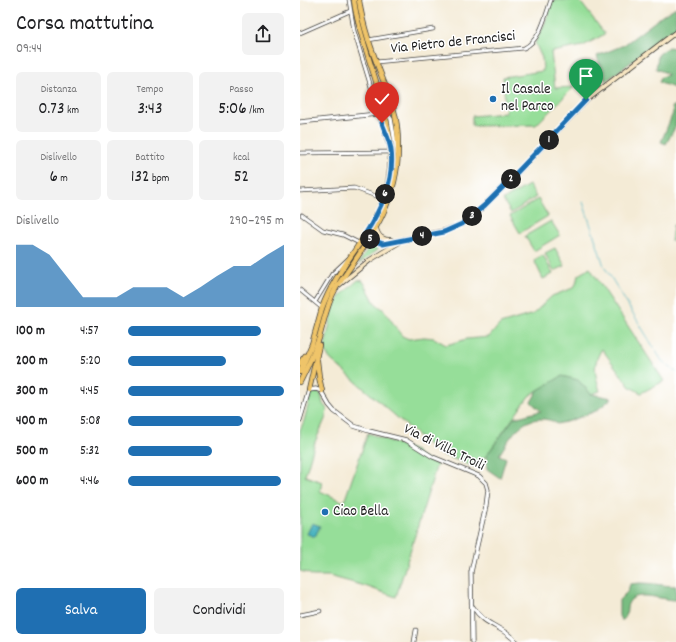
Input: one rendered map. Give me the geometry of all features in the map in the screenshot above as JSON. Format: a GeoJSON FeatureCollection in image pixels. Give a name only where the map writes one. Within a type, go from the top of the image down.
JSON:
{"type":"FeatureCollection","features":[{"type":"Feature","properties":{"kind":"main road"},"geometry":{"type":"LineString","coordinates":[[300,372],[312,344],[322,308],[329,291],[376,217],[384,199],[390,174],[391,150],[385,113],[361,37],[354,0]]}},
{"type":"Feature","properties":{"kind":"main road"},"geometry":{"type":"LineString","coordinates":[[309,390],[327,307],[336,288],[376,228],[391,196],[396,176],[398,140],[396,119],[368,40],[359,0]]}},
{"type":"Feature","properties":{"kind":"main road"},"geometry":{"type":"LineString","coordinates":[[364,236],[380,244],[444,232],[464,222],[485,205],[505,185],[586,100],[676,32]]}},
{"type":"Feature","properties":{"kind":"main road"},"geometry":{"type":"LineString","coordinates":[[376,228],[379,235],[384,239],[402,240]]}},
{"type":"Feature","properties":{"kind":"main road"},"geometry":{"type":"LineString","coordinates":[[336,288],[370,260],[402,240]]}},
{"type":"Feature","properties":{"kind":"main road"},"geometry":{"type":"LineString","coordinates":[[370,260],[380,249],[380,244]]}},
{"type":"Feature","properties":{"kind":"main road"},"geometry":{"type":"LineString","coordinates":[[300,382],[322,328]]}},
{"type":"Feature","properties":{"kind":"main road"},"geometry":{"type":"LineString","coordinates":[[300,363],[312,344]]}},
{"type":"Feature","properties":{"kind":"main road"},"geometry":{"type":"LineString","coordinates":[[317,352],[318,371],[322,392]]}},
{"type":"Feature","properties":{"kind":"street"},"geometry":{"type":"LineString","coordinates":[[300,153],[391,150],[378,113],[376,100],[359,47],[350,11],[349,0]]}},
{"type":"Feature","properties":{"kind":"street","name":"Via Pietro de Francisci"},"geometry":{"type":"LineString","coordinates":[[376,62],[524,48],[532,42],[537,35],[551,0]]}},
{"type":"Feature","properties":{"kind":"street"},"geometry":{"type":"LineString","coordinates":[[300,33],[350,11]]}},
{"type":"Feature","properties":{"kind":"street"},"geometry":{"type":"LineString","coordinates":[[368,40],[432,29]]}},
{"type":"Feature","properties":{"kind":"street"},"geometry":{"type":"LineString","coordinates":[[359,47],[361,37]]}},
{"type":"Feature","properties":{"kind":"street"},"geometry":{"type":"LineString","coordinates":[[376,100],[378,103],[383,105],[387,102],[388,96]]}},
{"type":"Feature","properties":{"kind":"street"},"geometry":{"type":"LineString","coordinates":[[300,122],[385,113],[389,115],[391,119],[398,159]]}},
{"type":"Feature","properties":{"kind":"street"},"geometry":{"type":"LineString","coordinates":[[300,191],[354,188],[384,199]]}},
{"type":"Feature","properties":{"kind":"street"},"geometry":{"type":"LineString","coordinates":[[302,215],[323,230],[344,235],[359,243]]}},
{"type":"Feature","properties":{"kind":"street"},"geometry":{"type":"LineString","coordinates":[[315,302],[332,274],[350,257]]}},
{"type":"Feature","properties":{"kind":"street"},"geometry":{"type":"LineString","coordinates":[[300,290],[322,308]]}},
{"type":"Feature","properties":{"kind":"street"},"geometry":{"type":"LineString","coordinates":[[300,420],[309,390],[318,389],[322,392]]}},
{"type":"Feature","properties":{"kind":"street","name":"Via di Villa Troili"},"geometry":{"type":"LineString","coordinates":[[322,392],[330,407],[354,426],[402,439],[430,455],[479,476],[485,482],[488,488],[486,506],[472,572],[472,642]]}},
{"type":"Feature","properties":{"kind":"street"},"geometry":{"type":"LineString","coordinates":[[472,606],[483,620],[509,635],[516,642]]}},
{"type":"Feature","properties":{"kind":"street"},"geometry":{"type":"LineString","coordinates":[[300,615],[320,612]]}},
{"type":"Feature","properties":{"kind":"street"},"geometry":{"type":"LineString","coordinates":[[414,642],[416,630]]}},
{"type":"Feature","properties":{"kind":"green space"},"geometry":{"type":"Polygon","coordinates":[[[553,0],[579,0],[605,34],[583,46],[551,52],[555,88],[574,87],[536,125],[472,126],[472,116],[506,113],[503,77],[543,71],[542,58],[535,43],[544,26],[553,0]]]}},
{"type":"Feature","properties":{"kind":"green space"},"geometry":{"type":"Polygon","coordinates":[[[676,7],[676,28],[606,81],[597,56],[624,45],[676,7]]]}},
{"type":"Feature","properties":{"kind":"green space"},"geometry":{"type":"Polygon","coordinates":[[[668,47],[676,48],[676,90],[673,87],[659,82],[661,77],[668,75],[656,69],[658,55],[668,47]]]}},
{"type":"Feature","properties":{"kind":"green space"},"geometry":{"type":"Polygon","coordinates":[[[676,105],[676,126],[666,144],[661,142],[673,113],[672,107],[676,105]]]}},
{"type":"Feature","properties":{"kind":"green space"},"geometry":{"type":"Polygon","coordinates":[[[529,185],[536,197],[511,213],[503,200],[529,185]]]}},
{"type":"Feature","properties":{"kind":"green space"},"geometry":{"type":"Polygon","coordinates":[[[538,199],[548,216],[520,233],[510,216],[538,199]]]}},
{"type":"Feature","properties":{"kind":"green space"},"geometry":{"type":"Polygon","coordinates":[[[551,221],[560,235],[534,251],[525,236],[551,221]]]}},
{"type":"Feature","properties":{"kind":"green space"},"geometry":{"type":"Polygon","coordinates":[[[673,225],[676,225],[676,241],[671,241],[673,225]]]}},
{"type":"Feature","properties":{"kind":"green space"},"geometry":{"type":"Polygon","coordinates":[[[371,243],[378,247],[378,249],[358,265],[371,243]]]}},
{"type":"Feature","properties":{"kind":"green space"},"geometry":{"type":"Polygon","coordinates":[[[555,248],[565,266],[554,271],[545,253],[555,248]]]}},
{"type":"Feature","properties":{"kind":"green space"},"geometry":{"type":"Polygon","coordinates":[[[543,255],[553,274],[543,279],[534,260],[543,255]]]}},
{"type":"Feature","properties":{"kind":"green space"},"geometry":{"type":"Polygon","coordinates":[[[590,268],[664,381],[641,393],[630,387],[602,349],[595,369],[600,391],[591,394],[578,380],[538,390],[529,396],[486,456],[475,467],[438,453],[330,359],[326,353],[325,345],[333,309],[340,296],[358,280],[363,281],[375,303],[384,310],[402,336],[409,339],[424,337],[434,338],[446,345],[467,339],[489,337],[500,324],[533,314],[552,296],[573,288],[576,284],[578,275],[590,268]]]}},
{"type":"Feature","properties":{"kind":"green space"},"geometry":{"type":"Polygon","coordinates":[[[562,376],[578,380],[591,394],[612,398],[596,411],[570,421],[557,424],[543,419],[528,422],[522,425],[516,430],[499,455],[506,458],[500,478],[487,469],[486,456],[514,418],[541,411],[531,402],[538,390],[562,376]]]}},
{"type":"Feature","properties":{"kind":"green space"},"geometry":{"type":"Polygon","coordinates":[[[315,392],[321,394],[323,404],[327,409],[326,417],[315,442],[305,476],[322,482],[320,491],[344,502],[368,433],[416,451],[422,458],[437,464],[396,597],[365,586],[329,576],[312,576],[308,573],[300,571],[300,430],[311,394],[315,392]]]}},
{"type":"Feature","properties":{"kind":"green space"},"geometry":{"type":"Polygon","coordinates":[[[640,583],[676,586],[676,600],[651,596],[638,596],[629,602],[625,618],[621,620],[619,616],[619,600],[628,591],[630,584],[640,583]]]}},
{"type":"Feature","properties":{"kind":"water"},"geometry":{"type":"Polygon","coordinates":[[[312,523],[320,526],[315,537],[307,534],[312,523]]]}},
{"type":"Feature","properties":{"kind":"waterway"},"geometry":{"type":"LineString","coordinates":[[583,202],[604,266],[662,361],[676,372]]}},
{"type":"Feature","properties":{"kind":"place","name":"Il Casale nel Parco"},"geometry":{"type":"Point","coordinates":[493,99]}},
{"type":"Feature","properties":{"kind":"place","name":"Ciao Bella"},"geometry":{"type":"Point","coordinates":[325,512]}},
{"type":"Feature","properties":{"kind":"route"},"geometry":{"type":"LineString","coordinates":[[382,123],[391,148],[390,174],[382,204],[364,236],[380,244],[444,232],[456,227],[473,216],[543,147],[586,100]]}}]}
